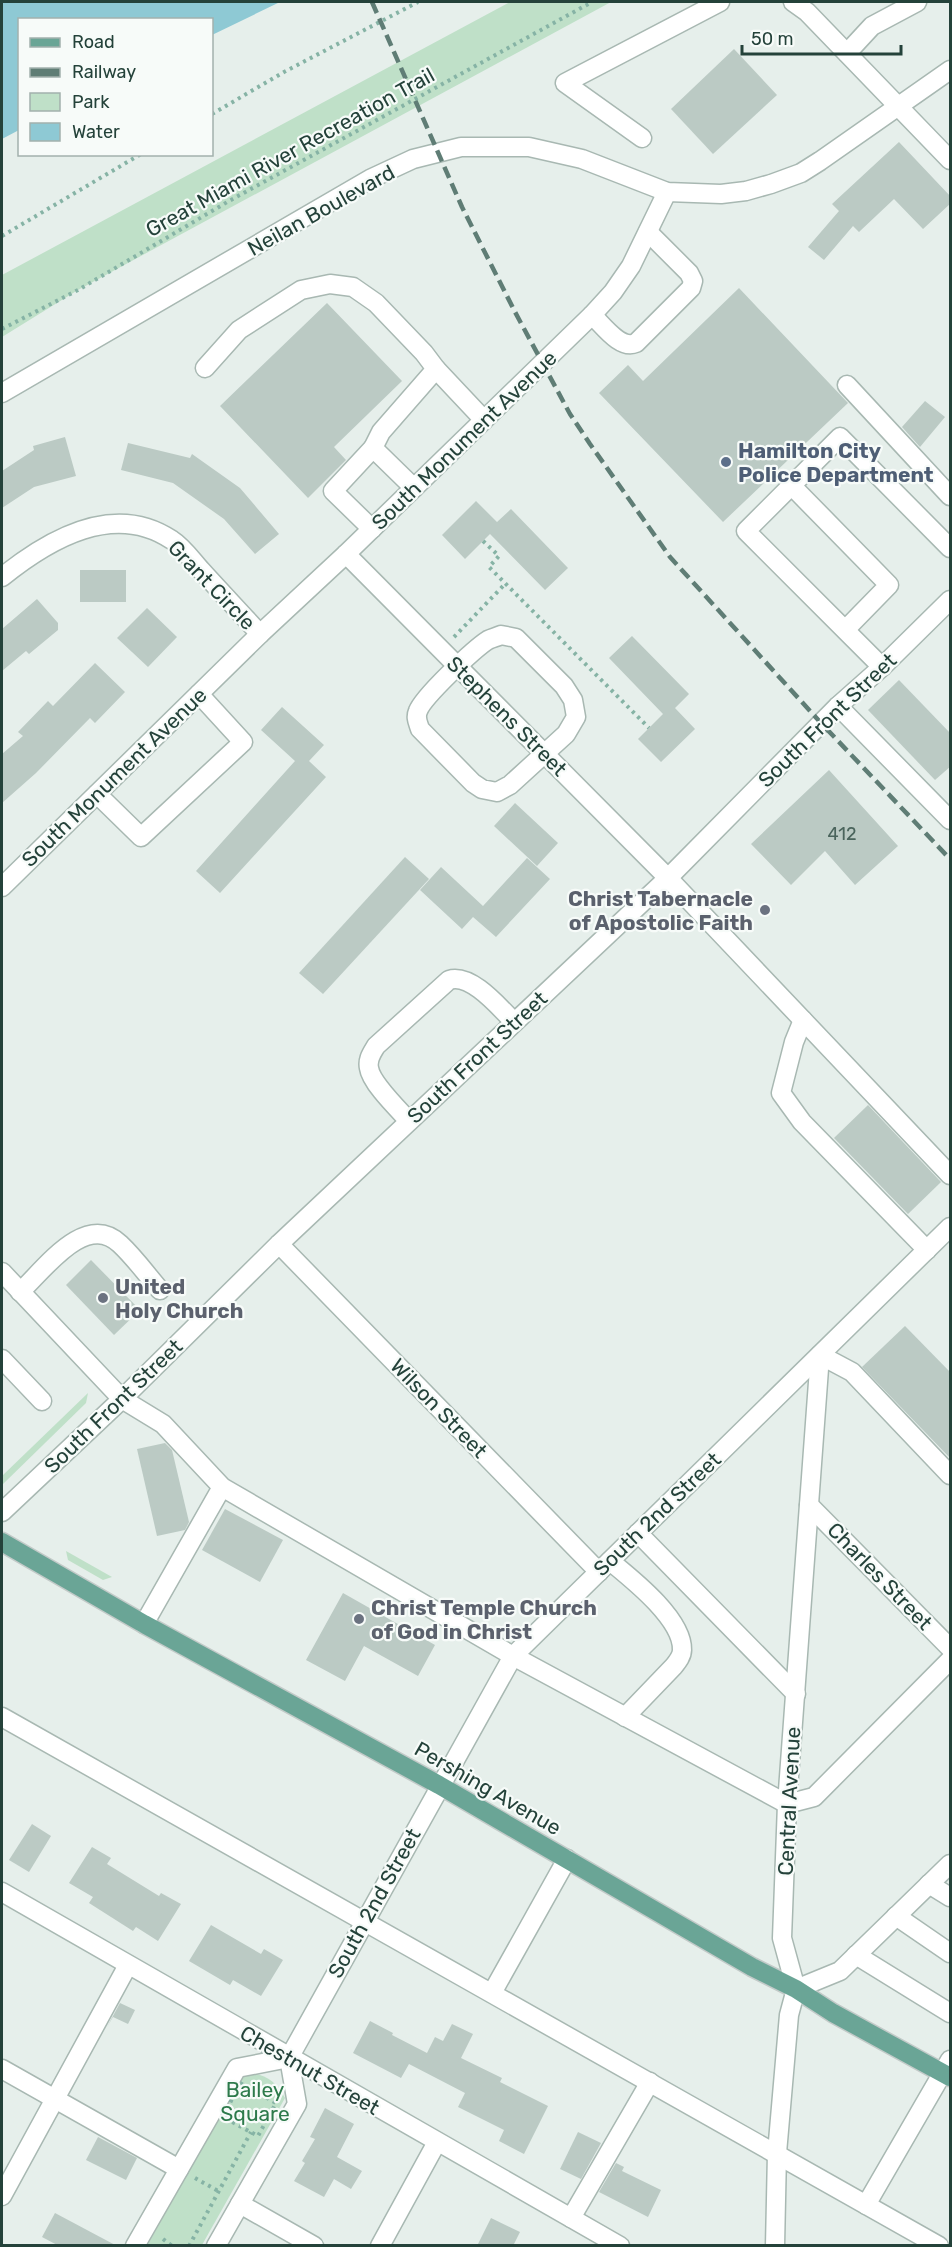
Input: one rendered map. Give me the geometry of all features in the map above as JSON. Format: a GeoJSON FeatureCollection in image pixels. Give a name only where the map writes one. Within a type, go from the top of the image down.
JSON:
{"type":"FeatureCollection","features":[{"type":"Feature","properties":{"kind":"main road","name":"Pershing Avenue"},"geometry":{"type":"LineString","coordinates":[[2,1542],[144,1624],[439,1785],[752,1966],[796,1989],[833,2013],[948,2070]]}},
{"type":"Feature","properties":{"kind":"street"},"geometry":{"type":"LineString","coordinates":[[642,138],[564,83],[720,2]]}},
{"type":"Feature","properties":{"kind":"street"},"geometry":{"type":"LineString","coordinates":[[793,2],[807,12],[951,160]]}},
{"type":"Feature","properties":{"kind":"street"},"geometry":{"type":"LineString","coordinates":[[847,53],[872,26],[917,2]]}},
{"type":"Feature","properties":{"kind":"street"},"geometry":{"type":"LineString","coordinates":[[667,192],[721,194],[746,191],[801,173],[951,70]]}},
{"type":"Feature","properties":{"kind":"street","name":"Neilan Boulevard"},"geometry":{"type":"LineString","coordinates":[[2,393],[370,179],[413,159],[461,147],[529,147],[582,159],[667,192]]}},
{"type":"Feature","properties":{"kind":"street","name":"South Monument Avenue"},"geometry":{"type":"LineString","coordinates":[[2,887],[260,634],[346,554],[592,315],[619,284],[631,266],[667,192]]}},
{"type":"Feature","properties":{"kind":"street"},"geometry":{"type":"LineString","coordinates":[[592,315],[622,343],[631,345],[636,343],[691,288],[693,281],[689,273],[648,232]]}},
{"type":"Feature","properties":{"kind":"street"},"geometry":{"type":"LineString","coordinates":[[205,368],[239,330],[302,290],[330,284],[353,287],[376,303],[484,420]]}},
{"type":"Feature","properties":{"kind":"street"},"geometry":{"type":"LineString","coordinates":[[372,529],[333,491],[373,448],[381,432],[436,369]]}},
{"type":"Feature","properties":{"kind":"street"},"geometry":{"type":"LineString","coordinates":[[847,385],[951,496]]}},
{"type":"Feature","properties":{"kind":"street"},"geometry":{"type":"LineString","coordinates":[[882,667],[746,531],[840,437],[951,548]]}},
{"type":"Feature","properties":{"kind":"street"},"geometry":{"type":"LineString","coordinates":[[373,448],[414,488]]}},
{"type":"Feature","properties":{"kind":"street"},"geometry":{"type":"LineString","coordinates":[[791,485],[889,585],[846,629]]}},
{"type":"Feature","properties":{"kind":"street","name":"Grant Circle"},"geometry":{"type":"LineString","coordinates":[[2,577],[42,549],[77,530],[104,523],[129,524],[154,530],[174,541],[260,634]]}},
{"type":"Feature","properties":{"kind":"street","name":"Stephens Street"},"geometry":{"type":"LineString","coordinates":[[346,554],[668,878],[951,1175]]}},
{"type":"Feature","properties":{"kind":"street","name":"South Front Street"},"geometry":{"type":"LineString","coordinates":[[2,1512],[122,1399],[279,1244],[668,878],[838,706],[951,600]]}},
{"type":"Feature","properties":{"kind":"street"},"geometry":{"type":"LineString","coordinates":[[501,635],[516,638],[564,686],[573,700],[576,717],[566,734],[510,785],[497,792],[482,789],[473,783],[420,729],[416,718],[423,702],[458,666],[488,640],[501,635]]}},
{"type":"Feature","properties":{"kind":"street"},"geometry":{"type":"LineString","coordinates":[[97,794],[141,837],[243,742],[199,694]]}},
{"type":"Feature","properties":{"kind":"street"},"geometry":{"type":"LineString","coordinates":[[838,706],[951,820]]}},
{"type":"Feature","properties":{"kind":"street"},"geometry":{"type":"LineString","coordinates":[[409,1121],[375,1081],[368,1069],[369,1056],[376,1046],[454,978],[468,981],[485,993],[514,1022]]}},
{"type":"Feature","properties":{"kind":"street"},"geometry":{"type":"LineString","coordinates":[[803,1020],[794,1042],[781,1093],[802,1122],[927,1250]]}},
{"type":"Feature","properties":{"kind":"street","name":"South 2nd Street"},"geometry":{"type":"LineString","coordinates":[[289,2058],[439,1785],[513,1656],[951,1227]]}},
{"type":"Feature","properties":{"kind":"street"},"geometry":{"type":"LineString","coordinates":[[20,1292],[71,1242],[82,1236],[99,1234],[119,1242],[160,1290]]}},
{"type":"Feature","properties":{"kind":"street","name":"Wilson Street"},"geometry":{"type":"LineString","coordinates":[[279,1244],[605,1566],[654,1599],[673,1624],[682,1649],[680,1657],[626,1717]]}},
{"type":"Feature","properties":{"kind":"street"},"geometry":{"type":"LineString","coordinates":[[2,1274],[122,1399],[163,1424],[222,1487],[513,1656],[787,1804],[814,1797],[951,1660]]}},
{"type":"Feature","properties":{"kind":"street"},"geometry":{"type":"LineString","coordinates":[[820,1355],[852,1372],[951,1475]]}},
{"type":"Feature","properties":{"kind":"street","name":"Central Avenue"},"geometry":{"type":"LineString","coordinates":[[775,2246],[777,2153],[789,2015],[796,1989],[782,1938],[787,1804],[820,1355]]}},
{"type":"Feature","properties":{"kind":"street"},"geometry":{"type":"LineString","coordinates":[[2,1359],[42,1401]]}},
{"type":"Feature","properties":{"kind":"street"},"geometry":{"type":"LineString","coordinates":[[144,1624],[222,1487]]}},
{"type":"Feature","properties":{"kind":"street","name":"Charles Street"},"geometry":{"type":"LineString","coordinates":[[809,1504],[951,1648]]}},
{"type":"Feature","properties":{"kind":"street"},"geometry":{"type":"LineString","coordinates":[[638,1533],[796,1694]]}},
{"type":"Feature","properties":{"kind":"street"},"geometry":{"type":"LineString","coordinates":[[2,1717],[939,2246]]}},
{"type":"Feature","properties":{"kind":"street"},"geometry":{"type":"LineString","coordinates":[[492,1993],[567,1859]]}},
{"type":"Feature","properties":{"kind":"street"},"geometry":{"type":"LineString","coordinates":[[796,1989],[840,1971],[951,1864]]}},
{"type":"Feature","properties":{"kind":"street"},"geometry":{"type":"LineString","coordinates":[[929,1884],[951,1897]]}},
{"type":"Feature","properties":{"kind":"street","name":"Chestnut Street"},"geometry":{"type":"LineString","coordinates":[[2,1892],[620,2246]]}},
{"type":"Feature","properties":{"kind":"street"},"geometry":{"type":"LineString","coordinates":[[896,1916],[951,1953]]}},
{"type":"Feature","properties":{"kind":"street"},"geometry":{"type":"LineString","coordinates":[[856,1955],[951,2013]]}},
{"type":"Feature","properties":{"kind":"street"},"geometry":{"type":"LineString","coordinates":[[2,2196],[128,1965]]}},
{"type":"Feature","properties":{"kind":"street"},"geometry":{"type":"LineString","coordinates":[[135,2246],[237,2068],[289,2058],[297,2104],[216,2246]]}},
{"type":"Feature","properties":{"kind":"street"},"geometry":{"type":"LineString","coordinates":[[2,2069],[178,2169]]}},
{"type":"Feature","properties":{"kind":"street"},"geometry":{"type":"LineString","coordinates":[[866,2205],[948,2070]]}},
{"type":"Feature","properties":{"kind":"street"},"geometry":{"type":"LineString","coordinates":[[571,2218],[650,2082]]}},
{"type":"Feature","properties":{"kind":"street"},"geometry":{"type":"LineString","coordinates":[[380,2246],[437,2142]]}},
{"type":"Feature","properties":{"kind":"street"},"geometry":{"type":"LineString","coordinates":[[240,2204],[314,2246]]}},
{"type":"Feature","properties":{"kind":"path"},"geometry":{"type":"LineString","coordinates":[[213,113],[284,72],[418,2]]}},
{"type":"Feature","properties":{"kind":"path","name":"Great Miami River Recreation Trail"},"geometry":{"type":"LineString","coordinates":[[2,329],[78,290],[229,201],[592,2]]}},
{"type":"Feature","properties":{"kind":"path"},"geometry":{"type":"LineString","coordinates":[[2,236],[138,156]]}},
{"type":"Feature","properties":{"kind":"path"},"geometry":{"type":"LineString","coordinates":[[483,540],[499,556],[489,567],[648,728]]}},
{"type":"Feature","properties":{"kind":"path"},"geometry":{"type":"LineString","coordinates":[[454,638],[505,584]]}},
{"type":"Feature","properties":{"kind":"path"},"geometry":{"type":"LineString","coordinates":[[240,2083],[276,2103],[258,2136],[251,2132],[223,2117],[240,2083]]}},
{"type":"Feature","properties":{"kind":"path"},"geometry":{"type":"LineString","coordinates":[[189,2246],[251,2132]]}},
{"type":"Feature","properties":{"kind":"path"},"geometry":{"type":"LineString","coordinates":[[178,2169],[240,2204]]}},
{"type":"Feature","properties":{"kind":"green space"},"geometry":{"type":"Polygon","coordinates":[[[510,2],[611,2],[78,290],[2,337],[2,275],[510,2]]]}},
{"type":"Feature","properties":{"kind":"green space"},"geometry":{"type":"Polygon","coordinates":[[[88,1393],[86,1403],[2,1485],[2,1476],[88,1393]]]}},
{"type":"Feature","properties":{"kind":"green space"},"geometry":{"type":"Polygon","coordinates":[[[66,1551],[112,1577],[103,1580],[68,1560],[66,1551]]]}},
{"type":"Feature","properties":{"kind":"green space","name":"Bailey Square"},"geometry":{"type":"Polygon","coordinates":[[[250,2073],[271,2081],[285,2098],[202,2245],[147,2246],[242,2074],[250,2073]]]}},
{"type":"Feature","properties":{"kind":"water"},"geometry":{"type":"Polygon","coordinates":[[[2,2],[280,2],[213,35],[213,18],[18,18],[18,131],[2,139],[2,2]]]}},
{"type":"Feature","properties":{"kind":"building"},"geometry":{"type":"Polygon","coordinates":[[[734,49],[777,95],[713,154],[671,109],[734,49]]]}},
{"type":"Feature","properties":{"kind":"building"},"geometry":{"type":"Polygon","coordinates":[[[899,142],[951,197],[951,203],[923,229],[894,199],[859,232],[853,226],[824,260],[808,247],[839,211],[832,204],[899,142]]]}},
{"type":"Feature","properties":{"kind":"building","name":"Hamilton City Police Department"},"geometry":{"type":"Polygon","coordinates":[[[739,288],[848,403],[723,522],[599,393],[628,365],[643,381],[739,288]]]}},
{"type":"Feature","properties":{"kind":"building"},"geometry":{"type":"Polygon","coordinates":[[[327,303],[402,381],[334,447],[346,460],[308,498],[220,406],[327,303]]]}},
{"type":"Feature","properties":{"kind":"building"},"geometry":{"type":"Polygon","coordinates":[[[925,401],[945,417],[920,447],[902,427],[925,401]]]}},
{"type":"Feature","properties":{"kind":"building"},"geometry":{"type":"Polygon","coordinates":[[[65,437],[76,476],[34,487],[2,508],[2,471],[34,450],[33,446],[65,437]]]}},
{"type":"Feature","properties":{"kind":"building"},"geometry":{"type":"Polygon","coordinates":[[[128,443],[190,458],[192,454],[240,488],[279,534],[255,554],[224,519],[173,483],[121,470],[128,443]]]}},
{"type":"Feature","properties":{"kind":"building"},"geometry":{"type":"Polygon","coordinates":[[[476,501],[497,522],[511,509],[568,568],[545,590],[490,534],[465,559],[442,535],[476,501]]]}},
{"type":"Feature","properties":{"kind":"building"},"geometry":{"type":"Polygon","coordinates":[[[80,570],[126,570],[126,602],[80,602],[80,570]]]}},
{"type":"Feature","properties":{"kind":"building"},"geometry":{"type":"Polygon","coordinates":[[[37,599],[58,623],[58,630],[29,654],[26,651],[2,671],[2,629],[37,599]]]}},
{"type":"Feature","properties":{"kind":"building"},"geometry":{"type":"Polygon","coordinates":[[[147,608],[177,637],[148,667],[117,638],[147,608]]]}},
{"type":"Feature","properties":{"kind":"building"},"geometry":{"type":"Polygon","coordinates":[[[632,636],[689,694],[675,708],[695,729],[661,762],[638,739],[663,714],[609,658],[632,636]]]}},
{"type":"Feature","properties":{"kind":"building"},"geometry":{"type":"Polygon","coordinates":[[[95,663],[125,692],[95,723],[90,718],[36,773],[2,803],[2,754],[23,736],[18,732],[48,701],[53,706],[95,663]]]}},
{"type":"Feature","properties":{"kind":"building"},"geometry":{"type":"Polygon","coordinates":[[[899,680],[951,734],[951,766],[935,780],[868,710],[899,680]]]}},
{"type":"Feature","properties":{"kind":"building"},"geometry":{"type":"Polygon","coordinates":[[[282,707],[324,745],[309,761],[326,777],[220,893],[196,871],[295,761],[261,730],[282,707]]]}},
{"type":"Feature","properties":{"kind":"building"},"geometry":{"type":"Polygon","coordinates":[[[829,770],[898,846],[855,885],[825,851],[791,885],[751,844],[829,770]]]}},
{"type":"Feature","properties":{"kind":"building"},"geometry":{"type":"Polygon","coordinates":[[[515,803],[558,843],[537,866],[494,826],[515,803]]]}},
{"type":"Feature","properties":{"kind":"building"},"geometry":{"type":"Polygon","coordinates":[[[405,857],[429,879],[323,994],[299,973],[405,857]]]}},
{"type":"Feature","properties":{"kind":"building"},"geometry":{"type":"Polygon","coordinates":[[[527,858],[550,879],[496,937],[473,917],[462,929],[420,890],[441,867],[483,906],[527,858]]]}},
{"type":"Feature","properties":{"kind":"building"},"geometry":{"type":"Polygon","coordinates":[[[868,1105],[941,1182],[908,1214],[834,1138],[868,1105]]]}},
{"type":"Feature","properties":{"kind":"building","name":"United Holy Church"},"geometry":{"type":"Polygon","coordinates":[[[91,1260],[140,1310],[114,1335],[66,1285],[91,1260]]]}},
{"type":"Feature","properties":{"kind":"building"},"geometry":{"type":"Polygon","coordinates":[[[905,1326],[951,1373],[951,1459],[862,1367],[905,1326]]]}},
{"type":"Feature","properties":{"kind":"building"},"geometry":{"type":"Polygon","coordinates":[[[165,1443],[172,1450],[189,1522],[185,1530],[157,1536],[137,1449],[165,1443]]]}},
{"type":"Feature","properties":{"kind":"building"},"geometry":{"type":"Polygon","coordinates":[[[225,1509],[283,1540],[260,1582],[202,1550],[225,1509]]]}},
{"type":"Feature","properties":{"kind":"building","name":"Christ Temple Church of God in Christ"},"geometry":{"type":"Polygon","coordinates":[[[343,1593],[435,1645],[418,1676],[364,1646],[345,1681],[306,1660],[343,1593]]]}},
{"type":"Feature","properties":{"kind":"building"},"geometry":{"type":"Polygon","coordinates":[[[32,1824],[51,1836],[29,1872],[9,1860],[32,1824]]]}},
{"type":"Feature","properties":{"kind":"building"},"geometry":{"type":"Polygon","coordinates":[[[92,1847],[111,1858],[107,1864],[159,1896],[161,1893],[181,1904],[158,1941],[136,1927],[133,1931],[89,1903],[93,1897],[69,1883],[92,1847]]]}},
{"type":"Feature","properties":{"kind":"building"},"geometry":{"type":"Polygon","coordinates":[[[211,1925],[261,1954],[264,1949],[283,1960],[261,1996],[233,1980],[230,1985],[189,1961],[211,1925]]]}},
{"type":"Feature","properties":{"kind":"building"},"geometry":{"type":"Polygon","coordinates":[[[120,2003],[135,2010],[128,2024],[113,2017],[107,2027],[120,2003]]]}},
{"type":"Feature","properties":{"kind":"building"},"geometry":{"type":"Polygon","coordinates":[[[370,2021],[427,2053],[435,2037],[443,2041],[452,2024],[473,2034],[461,2058],[502,2078],[500,2082],[548,2106],[524,2154],[499,2141],[504,2130],[458,2107],[465,2093],[409,2064],[401,2078],[353,2053],[370,2021]]]}},
{"type":"Feature","properties":{"kind":"building"},"geometry":{"type":"Polygon","coordinates":[[[325,2108],[354,2124],[337,2157],[362,2171],[351,2189],[334,2179],[324,2197],[294,2181],[305,2163],[302,2161],[315,2139],[310,2137],[325,2108]]]}},
{"type":"Feature","properties":{"kind":"building"},"geometry":{"type":"Polygon","coordinates":[[[578,2132],[601,2143],[581,2179],[560,2169],[578,2132]]]}},
{"type":"Feature","properties":{"kind":"building"},"geometry":{"type":"Polygon","coordinates":[[[98,2137],[137,2158],[126,2180],[86,2160],[98,2137]]]}},
{"type":"Feature","properties":{"kind":"building"},"geometry":{"type":"Polygon","coordinates":[[[616,2163],[624,2167],[622,2171],[661,2190],[648,2217],[599,2192],[616,2163]]]}},
{"type":"Feature","properties":{"kind":"building"},"geometry":{"type":"Polygon","coordinates":[[[55,2213],[117,2246],[59,2246],[42,2237],[55,2213]]]}},
{"type":"Feature","properties":{"kind":"building"},"geometry":{"type":"Polygon","coordinates":[[[491,2218],[520,2232],[513,2246],[477,2246],[491,2218]]]}},
{"type":"Feature","properties":{"kind":"railway"},"geometry":{"type":"LineString","coordinates":[[372,2],[462,207],[570,414],[590,444],[670,557],[821,723],[950,859]]}},
{"type":"Feature","properties":{"kind":"place","name":"Hamilton City Police Department"},"geometry":{"type":"Point","coordinates":[726,462]}},
{"type":"Feature","properties":{"kind":"place","name":"Christ Tabernacle of Apostolic Faith"},"geometry":{"type":"Point","coordinates":[765,910]}},
{"type":"Feature","properties":{"kind":"place","name":"United Holy Church"},"geometry":{"type":"Point","coordinates":[103,1298]}},
{"type":"Feature","properties":{"kind":"place","name":"Christ Temple Church of God in Christ"},"geometry":{"type":"Point","coordinates":[359,1619]}}]}
